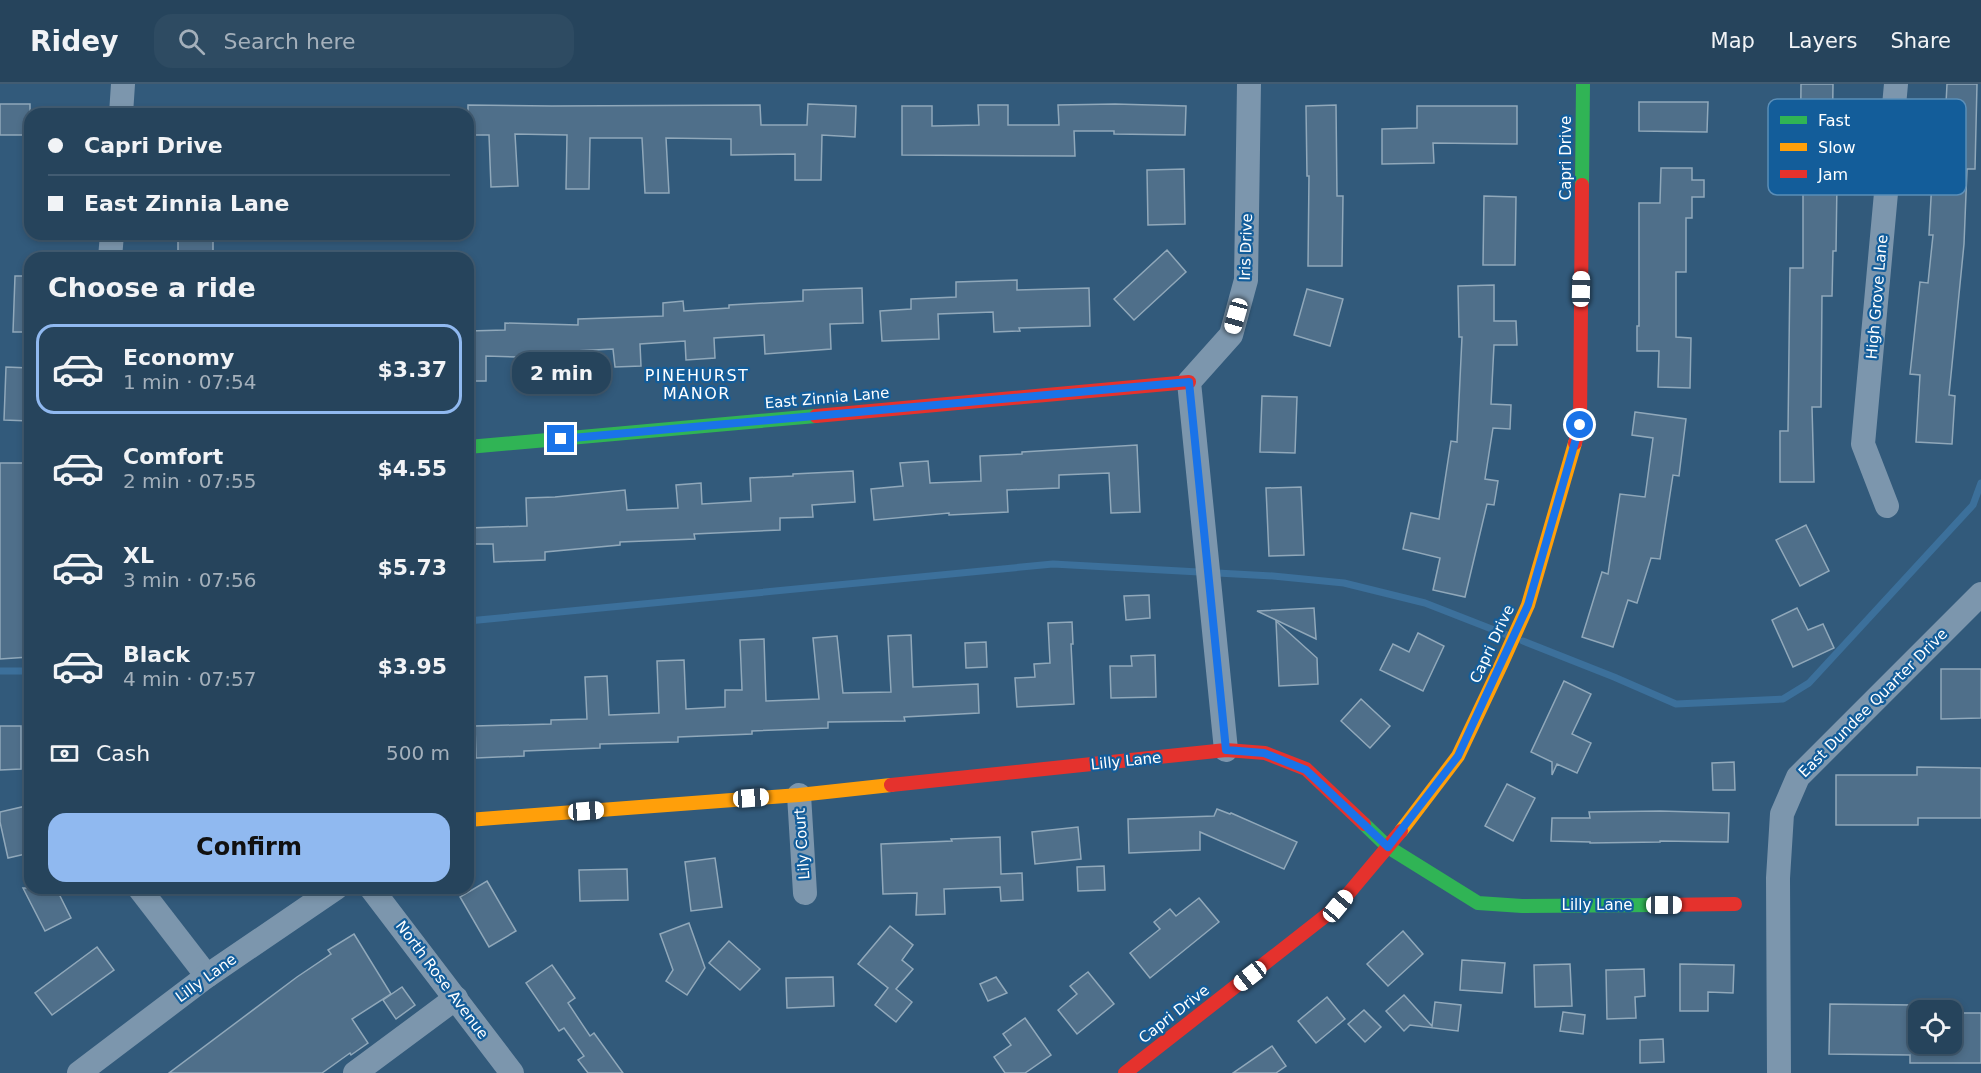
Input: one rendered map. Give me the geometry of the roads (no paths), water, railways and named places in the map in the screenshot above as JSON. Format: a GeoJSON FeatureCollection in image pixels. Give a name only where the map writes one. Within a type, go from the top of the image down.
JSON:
{"type":"FeatureCollection","features":[{"type":"Feature","properties":{"kind":"street"},"geometry":{"type":"LineString","coordinates":[[121,108],[123,84]]}},
{"type":"Feature","properties":{"kind":"street","name":"Iris Drive"},"geometry":{"type":"LineString","coordinates":[[1189,382],[1231,335],[1246,280],[1249,84]]}},
{"type":"Feature","properties":{"kind":"street","name":"Capri Drive"},"geometry":{"type":"LineString","coordinates":[[1125,1073],[1338,906],[1388,847],[1458,756],[1502,663],[1528,605],[1580,425],[1583,84]]}},
{"type":"Feature","properties":{"kind":"street","name":"High Grove Lane"},"geometry":{"type":"LineString","coordinates":[[1895,99],[1896,84]]}},
{"type":"Feature","properties":{"kind":"street","name":"High Grove Lane"},"geometry":{"type":"LineString","coordinates":[[1886,195],[1863,444],[1887,506]]}},
{"type":"Feature","properties":{"kind":"street"},"geometry":{"type":"LineString","coordinates":[[1189,382],[1226,750]]}},
{"type":"Feature","properties":{"kind":"street","name":"East Zinnia Lane"},"geometry":{"type":"LineString","coordinates":[[474,446],[1189,382]]}},
{"type":"Feature","properties":{"kind":"street","name":"East Dundee Quarter Drive"},"geometry":{"type":"LineString","coordinates":[[1779,1073],[1778,878],[1782,814],[1798,777],[1981,594]]}},
{"type":"Feature","properties":{"kind":"street","name":"Lilly Lane"},"geometry":{"type":"LineString","coordinates":[[474,820],[799,795],[1226,750],[1264,753],[1306,770],[1388,847],[1478,903],[1522,906],[1735,904]]}},
{"type":"Feature","properties":{"kind":"street","name":"Lily Court"},"geometry":{"type":"LineString","coordinates":[[799,795],[806,893]]}},
{"type":"Feature","properties":{"kind":"street"},"geometry":{"type":"LineString","coordinates":[[144,894],[207,976]]}},
{"type":"Feature","properties":{"kind":"street","name":"Lilly Lane"},"geometry":{"type":"LineString","coordinates":[[79,1073],[207,976],[327,894]]}},
{"type":"Feature","properties":{"kind":"street","name":"North Rose Avenue"},"geometry":{"type":"LineString","coordinates":[[376,894],[512,1073]]}},
{"type":"Feature","properties":{"kind":"street"},"geometry":{"type":"LineString","coordinates":[[355,1073],[456,998]]}},
{"type":"Feature","properties":{"kind":"waterway"},"geometry":{"type":"LineString","coordinates":[[1523,641],[1676,704],[1783,699],[1809,683],[1973,505],[1981,483]]}},
{"type":"Feature","properties":{"kind":"waterway"},"geometry":{"type":"LineString","coordinates":[[474,620],[1053,564],[1273,576],[1344,583],[1425,603],[1507,635]]}},
{"type":"Feature","properties":{"kind":"waterway"},"geometry":{"type":"LineString","coordinates":[[0,671],[24,671]]}},
{"type":"Feature","properties":{"kind":"district","name":"PINEHURST MANOR"},"geometry":{"type":"Point","coordinates":[697,384]}}]}
